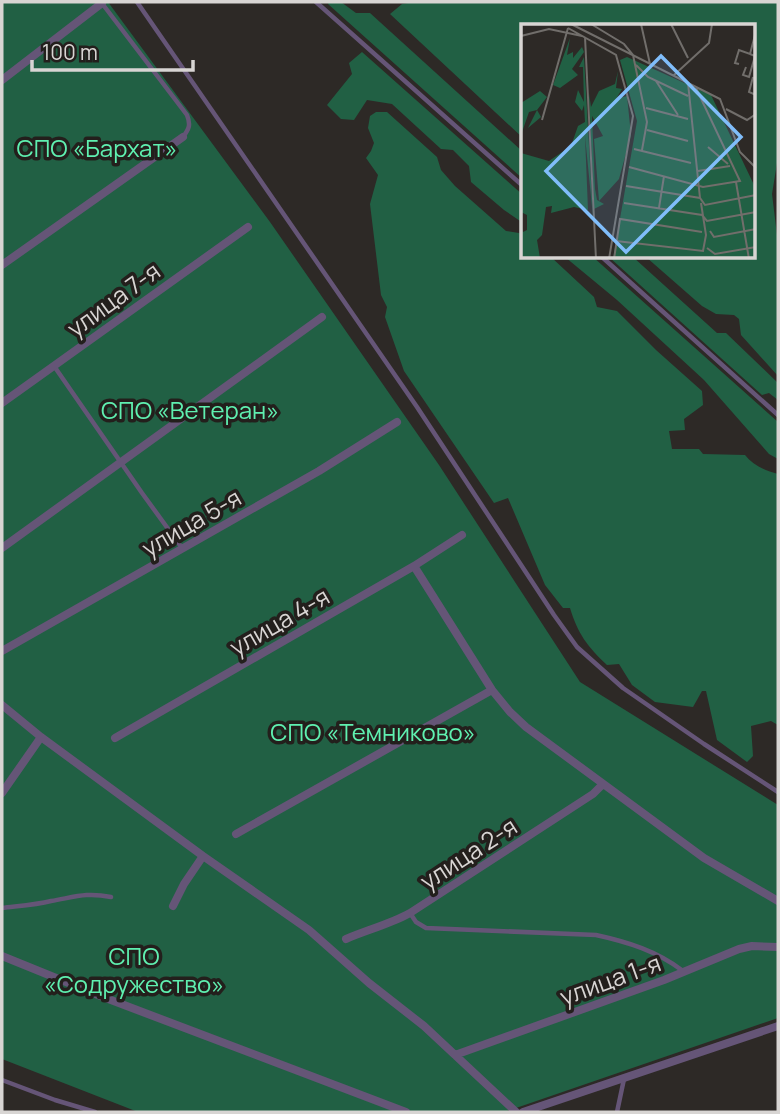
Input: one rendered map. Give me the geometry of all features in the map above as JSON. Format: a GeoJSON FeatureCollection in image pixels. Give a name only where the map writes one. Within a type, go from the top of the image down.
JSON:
{"type":"FeatureCollection","features":[{"type":"Feature","properties":{"kind":"street"},"geometry":{"type":"LineString","coordinates":[[2,80],[102,3]]}},
{"type":"Feature","properties":{"kind":"street"},"geometry":{"type":"LineString","coordinates":[[2,265],[183,137]]}},
{"type":"Feature","properties":{"kind":"street","name":"улица 7-я"},"geometry":{"type":"LineString","coordinates":[[2,403],[247,227]]}},
{"type":"Feature","properties":{"kind":"street"},"geometry":{"type":"LineString","coordinates":[[2,548],[322,317]]}},
{"type":"Feature","properties":{"kind":"street","name":"улица 5-я"},"geometry":{"type":"LineString","coordinates":[[2,652],[319,471],[397,422]]}},
{"type":"Feature","properties":{"kind":"street","name":"улица 4-я"},"geometry":{"type":"LineString","coordinates":[[115,738],[414,566],[462,535]]}},
{"type":"Feature","properties":{"kind":"street"},"geometry":{"type":"LineString","coordinates":[[414,566],[492,690],[526,727],[704,858],[778,901]]}},
{"type":"Feature","properties":{"kind":"street"},"geometry":{"type":"LineString","coordinates":[[236,834],[492,690]]}},
{"type":"Feature","properties":{"kind":"street"},"geometry":{"type":"LineString","coordinates":[[2,705],[41,737],[203,856],[309,930],[369,983],[424,1026],[516,1112]]}},
{"type":"Feature","properties":{"kind":"street"},"geometry":{"type":"LineString","coordinates":[[2,793],[41,737]]}},
{"type":"Feature","properties":{"kind":"street","name":"улица 2-я"},"geometry":{"type":"LineString","coordinates":[[346,939],[411,913],[593,794],[603,784]]}},
{"type":"Feature","properties":{"kind":"street"},"geometry":{"type":"LineString","coordinates":[[173,906],[203,856]]}},
{"type":"Feature","properties":{"kind":"street","name":"улица 1-я"},"geometry":{"type":"LineString","coordinates":[[454,1055],[684,972],[739,948],[778,947]]}},
{"type":"Feature","properties":{"kind":"street"},"geometry":{"type":"LineString","coordinates":[[2,956],[406,1112]]}},
{"type":"Feature","properties":{"kind":"street"},"geometry":{"type":"LineString","coordinates":[[523,1112],[778,1026]]}},
{"type":"Feature","properties":{"kind":"lane"},"geometry":{"type":"LineString","coordinates":[[137,2],[417,408],[577,647],[623,688],[778,792]]}},
{"type":"Feature","properties":{"kind":"lane"},"geometry":{"type":"LineString","coordinates":[[316,2],[521,184]]}},
{"type":"Feature","properties":{"kind":"lane"},"geometry":{"type":"LineString","coordinates":[[102,3],[187,115],[190,123],[183,137]]}},
{"type":"Feature","properties":{"kind":"lane"},"geometry":{"type":"LineString","coordinates":[[604,259],[778,415]]}},
{"type":"Feature","properties":{"kind":"lane"},"geometry":{"type":"LineString","coordinates":[[54,365],[183,548]]}},
{"type":"Feature","properties":{"kind":"lane"},"geometry":{"type":"LineString","coordinates":[[2,908],[51,902],[77,895],[111,897]]}},
{"type":"Feature","properties":{"kind":"lane"},"geometry":{"type":"LineString","coordinates":[[411,913],[416,922],[426,928],[596,935],[622,940],[657,953],[684,972]]}},
{"type":"Feature","properties":{"kind":"lane"},"geometry":{"type":"LineString","coordinates":[[617,1112],[625,1077]]}},
{"type":"Feature","properties":{"kind":"lane"},"geometry":{"type":"LineString","coordinates":[[2,1080],[95,1112]]}},
{"type":"Feature","properties":{"kind":"green space"},"geometry":{"type":"Polygon","coordinates":[[[2,2],[108,2],[270,222],[439,465],[580,682],[778,805],[778,1018],[504,1112],[138,1112],[2,1059],[2,2]]]}},
{"type":"Feature","properties":{"kind":"green space"},"geometry":{"type":"Polygon","coordinates":[[[341,2],[356,13],[370,13],[521,150],[521,177],[328,4],[341,2]]]}},
{"type":"Feature","properties":{"kind":"green space"},"geometry":{"type":"Polygon","coordinates":[[[778,2],[778,157],[772,194],[778,243],[778,376],[741,335],[739,319],[734,315],[716,314],[702,306],[648,259],[756,259],[756,24],[521,24],[521,136],[390,14],[402,4],[778,2]]]}},
{"type":"Feature","properties":{"kind":"green space"},"geometry":{"type":"Polygon","coordinates":[[[362,52],[521,193],[521,222],[471,182],[469,166],[453,150],[441,149],[392,104],[367,100],[354,120],[341,119],[327,105],[352,74],[349,63],[362,52]]]}},
{"type":"Feature","properties":{"kind":"green space"},"geometry":{"type":"Polygon","coordinates":[[[376,112],[387,112],[437,157],[441,170],[455,186],[506,231],[521,234],[521,259],[553,259],[594,297],[597,307],[617,311],[702,391],[703,405],[684,419],[685,430],[669,431],[672,449],[699,449],[703,454],[745,455],[760,467],[778,474],[778,725],[771,721],[751,726],[753,756],[747,762],[717,740],[706,691],[702,691],[693,707],[655,702],[632,685],[619,664],[607,665],[594,652],[576,625],[570,608],[563,608],[545,585],[508,498],[494,503],[404,371],[385,317],[387,307],[381,295],[370,204],[378,175],[366,158],[374,143],[368,128],[370,116],[376,112]]]}},
{"type":"Feature","properties":{"kind":"green space"},"geometry":{"type":"Polygon","coordinates":[[[567,259],[595,259],[778,422],[778,459],[769,454],[704,380],[617,300],[567,259]]]}},
{"type":"Feature","properties":{"kind":"green space"},"geometry":{"type":"Polygon","coordinates":[[[611,259],[635,259],[717,333],[726,333],[778,383],[778,400],[769,393],[762,395],[611,259]]]}},
{"type":"Feature","properties":{"kind":"park label","name":"СПО «Бархат»"},"geometry":{"type":"Point","coordinates":[97,147]}},
{"type":"Feature","properties":{"kind":"park label","name":"СПО «Ветеран»"},"geometry":{"type":"Point","coordinates":[190,409]}},
{"type":"Feature","properties":{"kind":"park label","name":"СПО «Темниково»"},"geometry":{"type":"Point","coordinates":[373,731]}},
{"type":"Feature","properties":{"kind":"park label","name":"СПО «Содружество»"},"geometry":{"type":"Point","coordinates":[134,969]}}]}
